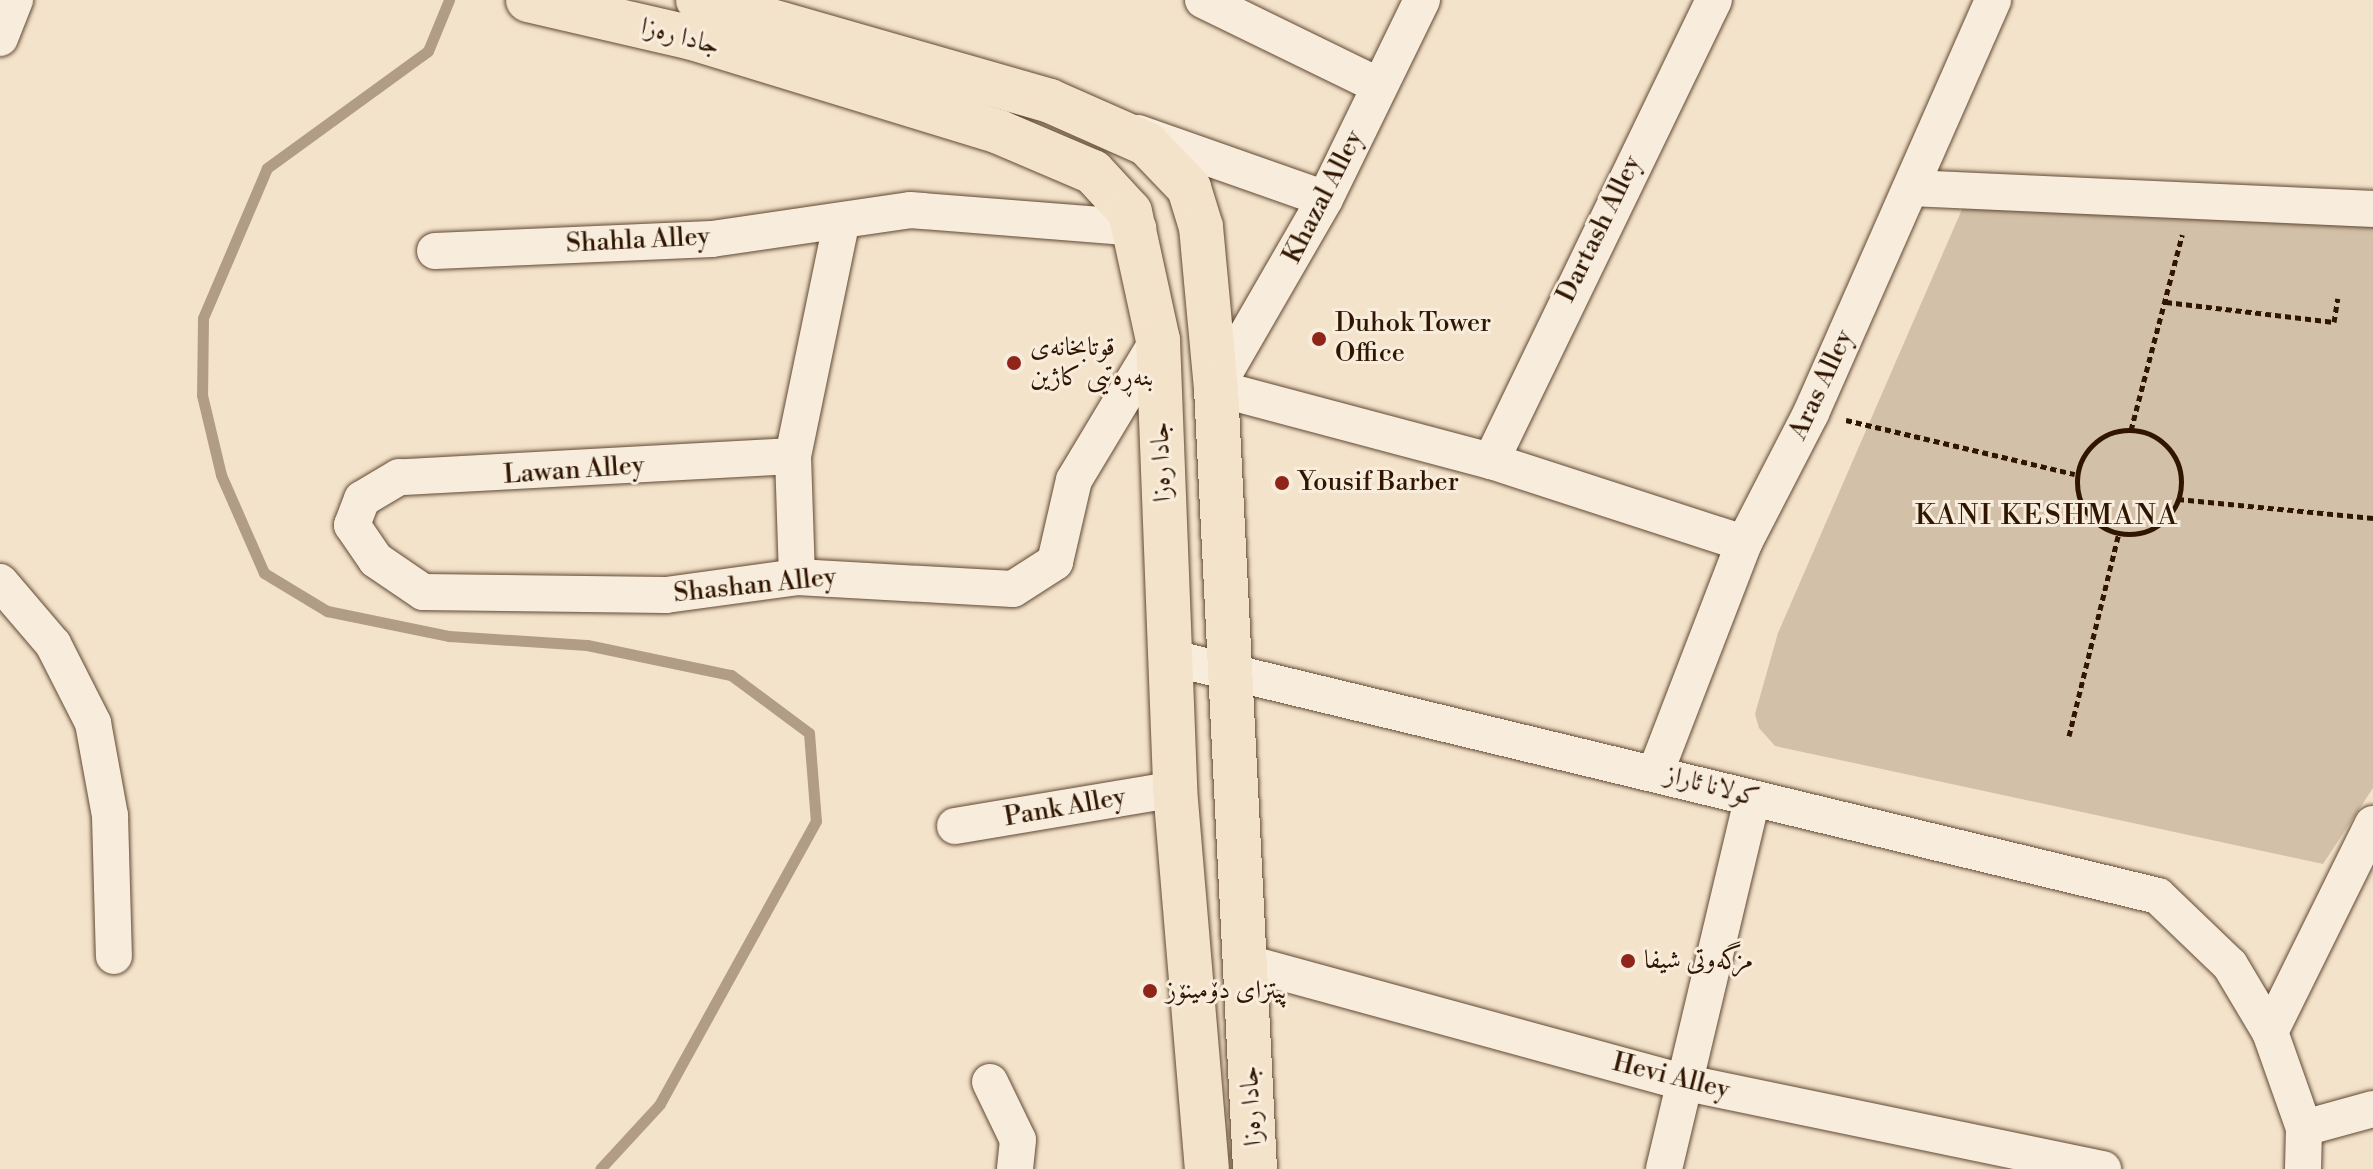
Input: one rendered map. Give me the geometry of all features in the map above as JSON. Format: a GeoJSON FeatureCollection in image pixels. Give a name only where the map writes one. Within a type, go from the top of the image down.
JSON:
{"type":"FeatureCollection","features":[{"type":"Feature","properties":{"kind":"main road","name":"جادا ره‌زا"},"geometry":{"type":"LineString","coordinates":[[528,0],[699,13],[993,82],[1092,117],[1155,150],[1189,188],[1201,227],[1216,388],[1225,669],[1255,1169]]}},
{"type":"Feature","properties":{"kind":"main road","name":"جادا ره‌زا"},"geometry":{"type":"LineString","coordinates":[[699,13],[1038,146],[1108,183],[1138,228],[1158,340],[1175,789],[1207,1169]]}},
{"type":"Feature","properties":{"kind":"street"},"geometry":{"type":"LineString","coordinates":[[0,38],[15,0]]}},
{"type":"Feature","properties":{"kind":"street"},"geometry":{"type":"LineString","coordinates":[[1203,0],[1379,86]]}},
{"type":"Feature","properties":{"kind":"street","name":"Khazal Alley"},"geometry":{"type":"LineString","coordinates":[[1216,388],[1325,199],[1422,0]]}},
{"type":"Feature","properties":{"kind":"street","name":"Dartash Alley"},"geometry":{"type":"LineString","coordinates":[[1491,461],[1714,0]]}},
{"type":"Feature","properties":{"kind":"street","name":"Aras Alley"},"geometry":{"type":"LineString","coordinates":[[1656,771],[1744,543],[1811,413],[1993,0]]}},
{"type":"Feature","properties":{"kind":"street"},"geometry":{"type":"LineString","coordinates":[[1092,117],[1325,199]]}},
{"type":"Feature","properties":{"kind":"street"},"geometry":{"type":"LineString","coordinates":[[1912,188],[2189,205],[2373,209]]}},
{"type":"Feature","properties":{"kind":"street","name":"Shahla Alley"},"geometry":{"type":"LineString","coordinates":[[435,251],[841,225],[910,210],[1138,228]]}},
{"type":"Feature","properties":{"kind":"street"},"geometry":{"type":"LineString","coordinates":[[797,577],[793,456],[841,225]]}},
{"type":"Feature","properties":{"kind":"street","name":"Shashan Alley"},"geometry":{"type":"LineString","coordinates":[[362,499],[352,525],[376,560],[423,592],[666,595],[797,577],[1013,589],[1055,562],[1074,480],[1158,340]]}},
{"type":"Feature","properties":{"kind":"street"},"geometry":{"type":"LineString","coordinates":[[1216,388],[1491,461],[1744,543]]}},
{"type":"Feature","properties":{"kind":"street","name":"Lawan Alley"},"geometry":{"type":"LineString","coordinates":[[362,499],[399,477],[793,456]]}},
{"type":"Feature","properties":{"kind":"street"},"geometry":{"type":"LineString","coordinates":[[0,582],[53,644],[93,723],[110,816],[114,956]]}},
{"type":"Feature","properties":{"kind":"street","name":"کولانا ئاراز"},"geometry":{"type":"LineString","coordinates":[[1168,657],[1656,771],[1752,799],[2158,896],[2230,965],[2270,1032],[2304,1128]]}},
{"type":"Feature","properties":{"kind":"street","name":"Pank Alley"},"geometry":{"type":"LineString","coordinates":[[955,826],[1175,789]]}},
{"type":"Feature","properties":{"kind":"street"},"geometry":{"type":"LineString","coordinates":[[1664,1169],[1687,1083],[1752,799]]}},
{"type":"Feature","properties":{"kind":"street"},"geometry":{"type":"LineString","coordinates":[[2270,1032],[2373,824]]}},
{"type":"Feature","properties":{"kind":"street","name":"Hevi Alley"},"geometry":{"type":"LineString","coordinates":[[1244,962],[1687,1083],[2103,1169]]}},
{"type":"Feature","properties":{"kind":"street"},"geometry":{"type":"LineString","coordinates":[[990,1082],[1018,1140],[1015,1169]]}},
{"type":"Feature","properties":{"kind":"street"},"geometry":{"type":"LineString","coordinates":[[2303,1169],[2304,1128],[2373,1109]]}},
{"type":"Feature","properties":{"kind":"path"},"geometry":{"type":"LineString","coordinates":[[2130,435],[2189,205]]}},
{"type":"Feature","properties":{"kind":"path"},"geometry":{"type":"LineString","coordinates":[[2166,302],[2334,322],[2338,298]]}},
{"type":"Feature","properties":{"kind":"path"},"geometry":{"type":"LineString","coordinates":[[1811,413],[2075,474]]}},
{"type":"Feature","properties":{"kind":"path"},"geometry":{"type":"LineString","coordinates":[[2075,474],[2096,440],[2129,428],[2130,435]]}},
{"type":"Feature","properties":{"kind":"path"},"geometry":{"type":"LineString","coordinates":[[2075,474],[2092,519],[2119,533],[2157,526],[2178,499],[2182,483],[2173,451],[2161,438],[2130,435]]}},
{"type":"Feature","properties":{"kind":"path"},"geometry":{"type":"LineString","coordinates":[[2178,499],[2373,518]]}},
{"type":"Feature","properties":{"kind":"path"},"geometry":{"type":"LineString","coordinates":[[2069,736],[2119,533]]}},
{"type":"Feature","properties":{"kind":"shaded area"},"geometry":{"type":"Polygon","coordinates":[[[1963,207],[2373,217],[2373,788],[2323,864],[1775,746],[1759,728],[1755,714],[1778,633],[1963,207]]]}},
{"type":"Feature","properties":{"kind":"waterway"},"geometry":{"type":"LineString","coordinates":[[449,0],[428,51],[267,168],[203,318],[202,395],[221,475],[264,573],[327,611],[449,636],[587,645],[731,675],[809,733],[816,821],[660,1104],[600,1169]]}},
{"type":"Feature","properties":{"kind":"place","name":"Duhok Tower Office"},"geometry":{"type":"Point","coordinates":[1319,339]}},
{"type":"Feature","properties":{"kind":"place","name":"قوتابخانەی بنەڕەتیی کاژین"},"geometry":{"type":"Point","coordinates":[1014,363]}},
{"type":"Feature","properties":{"kind":"place","name":"Yousif Barber"},"geometry":{"type":"Point","coordinates":[1282,483]}},
{"type":"Feature","properties":{"kind":"place","name":"مزگەوتی شیفا"},"geometry":{"type":"Point","coordinates":[1628,961]}},
{"type":"Feature","properties":{"kind":"place","name":"پیتزای دۆمینۆز"},"geometry":{"type":"Point","coordinates":[1150,991]}},
{"type":"Feature","properties":{"kind":"district","name":"KANI KESHMANA"},"geometry":{"type":"Point","coordinates":[2047,516]}}]}
